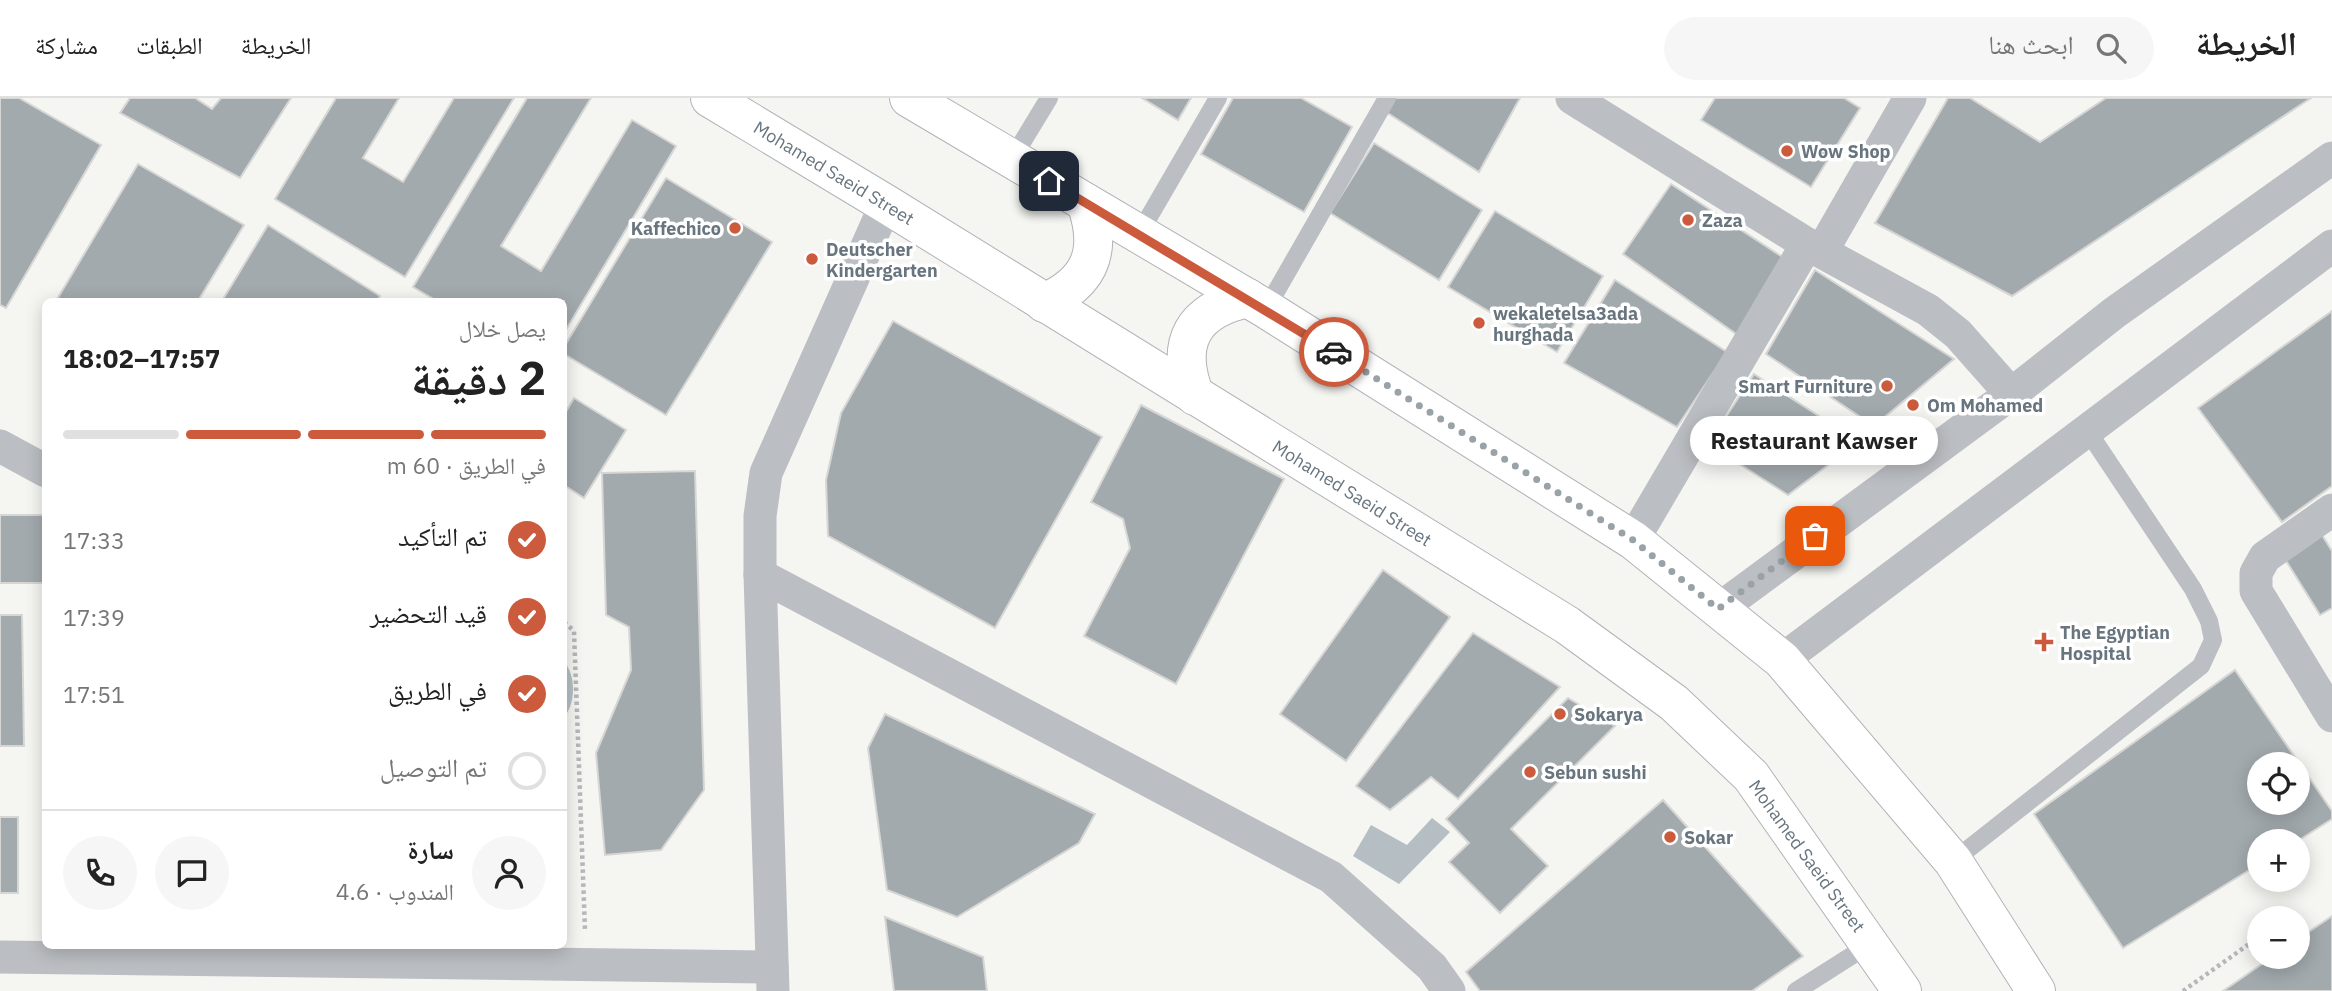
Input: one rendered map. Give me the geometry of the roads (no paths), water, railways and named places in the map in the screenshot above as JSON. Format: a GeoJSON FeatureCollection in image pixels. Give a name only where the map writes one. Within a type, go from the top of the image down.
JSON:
{"type":"FeatureCollection","features":[{"type":"Feature","properties":{"kind":"street","name":"Mohamed Saeid Street"},"geometry":{"type":"LineString","coordinates":[[710,98],[1567,625],[1674,703],[1751,776],[1902,991]]}},
{"type":"Feature","properties":{"kind":"street"},"geometry":{"type":"LineString","coordinates":[[909,98],[1257,303],[1633,540],[1782,660],[1953,861],[2036,991]]}},
{"type":"Feature","properties":{"kind":"street"},"geometry":{"type":"LineString","coordinates":[[1572,98],[1815,247],[1928,310],[1958,334],[2011,394]]}},
{"type":"Feature","properties":{"kind":"street"},"geometry":{"type":"LineString","coordinates":[[1633,540],[1910,98]]}},
{"type":"Feature","properties":{"kind":"street"},"geometry":{"type":"LineString","coordinates":[[1718,609],[2011,394],[2114,313],[2332,158]]}},
{"type":"Feature","properties":{"kind":"street"},"geometry":{"type":"LineString","coordinates":[[1044,303],[1067,293],[1084,274],[1089,263],[1094,251],[1094,227],[1086,203]]}},
{"type":"Feature","properties":{"kind":"street"},"geometry":{"type":"LineString","coordinates":[[0,957],[339,954],[586,966],[773,979],[760,575],[760,516],[766,473],[886,204]]}},
{"type":"Feature","properties":{"kind":"street"},"geometry":{"type":"LineString","coordinates":[[1782,660],[2332,246]]}},
{"type":"Feature","properties":{"kind":"street"},"geometry":{"type":"LineString","coordinates":[[1195,396],[1185,370],[1188,343],[1200,320],[1222,304],[1257,303]]}},
{"type":"Feature","properties":{"kind":"street"},"geometry":{"type":"LineString","coordinates":[[0,446],[42,469]]}},
{"type":"Feature","properties":{"kind":"street"},"geometry":{"type":"LineString","coordinates":[[2332,510],[2265,557],[2256,573],[2256,591],[2332,716]]}},
{"type":"Feature","properties":{"kind":"street"},"geometry":{"type":"LineString","coordinates":[[760,575],[1331,877],[1432,967],[1449,991]]}},
{"type":"Feature","properties":{"kind":"lane"},"geometry":{"type":"LineString","coordinates":[[1012,159],[1049,98]]}},
{"type":"Feature","properties":{"kind":"lane"},"geometry":{"type":"LineString","coordinates":[[1139,234],[1218,98]]}},
{"type":"Feature","properties":{"kind":"lane"},"geometry":{"type":"LineString","coordinates":[[1257,303],[1387,98]]}},
{"type":"Feature","properties":{"kind":"lane"},"geometry":{"type":"LineString","coordinates":[[1953,861],[2201,666],[2213,640],[2209,621],[2193,589],[2087,430]]}},
{"type":"Feature","properties":{"kind":"lane"},"geometry":{"type":"LineString","coordinates":[[1796,991],[1870,944]]}},
{"type":"Feature","properties":{"kind":"place","name":"Wow Shop"},"geometry":{"type":"Point","coordinates":[1787,151]}},
{"type":"Feature","properties":{"kind":"place","name":"Zaza"},"geometry":{"type":"Point","coordinates":[1688,220]}},
{"type":"Feature","properties":{"kind":"place","name":"Kaffechico"},"geometry":{"type":"Point","coordinates":[735,228]}},
{"type":"Feature","properties":{"kind":"place","name":"Deutscher Kindergarten"},"geometry":{"type":"Point","coordinates":[812,259]}},
{"type":"Feature","properties":{"kind":"place","name":"wekaletelsa3ada hurghada"},"geometry":{"type":"Point","coordinates":[1479,323]}},
{"type":"Feature","properties":{"kind":"place","name":"Smart Furniture"},"geometry":{"type":"Point","coordinates":[1887,386]}},
{"type":"Feature","properties":{"kind":"place","name":"Om Mohamed"},"geometry":{"type":"Point","coordinates":[1913,405]}},
{"type":"Feature","properties":{"kind":"place","name":"Restaurant Kawser"},"geometry":{"type":"Point","coordinates":[1815,536]}},
{"type":"Feature","properties":{"kind":"place","name":"The Egyptian Hospital"},"geometry":{"type":"Point","coordinates":[2044,642]}},
{"type":"Feature","properties":{"kind":"place","name":"Sokarya"},"geometry":{"type":"Point","coordinates":[1560,714]}},
{"type":"Feature","properties":{"kind":"place","name":"Sebun sushi"},"geometry":{"type":"Point","coordinates":[1530,772]}},
{"type":"Feature","properties":{"kind":"place","name":"Sokar"},"geometry":{"type":"Point","coordinates":[1670,837]}}]}
